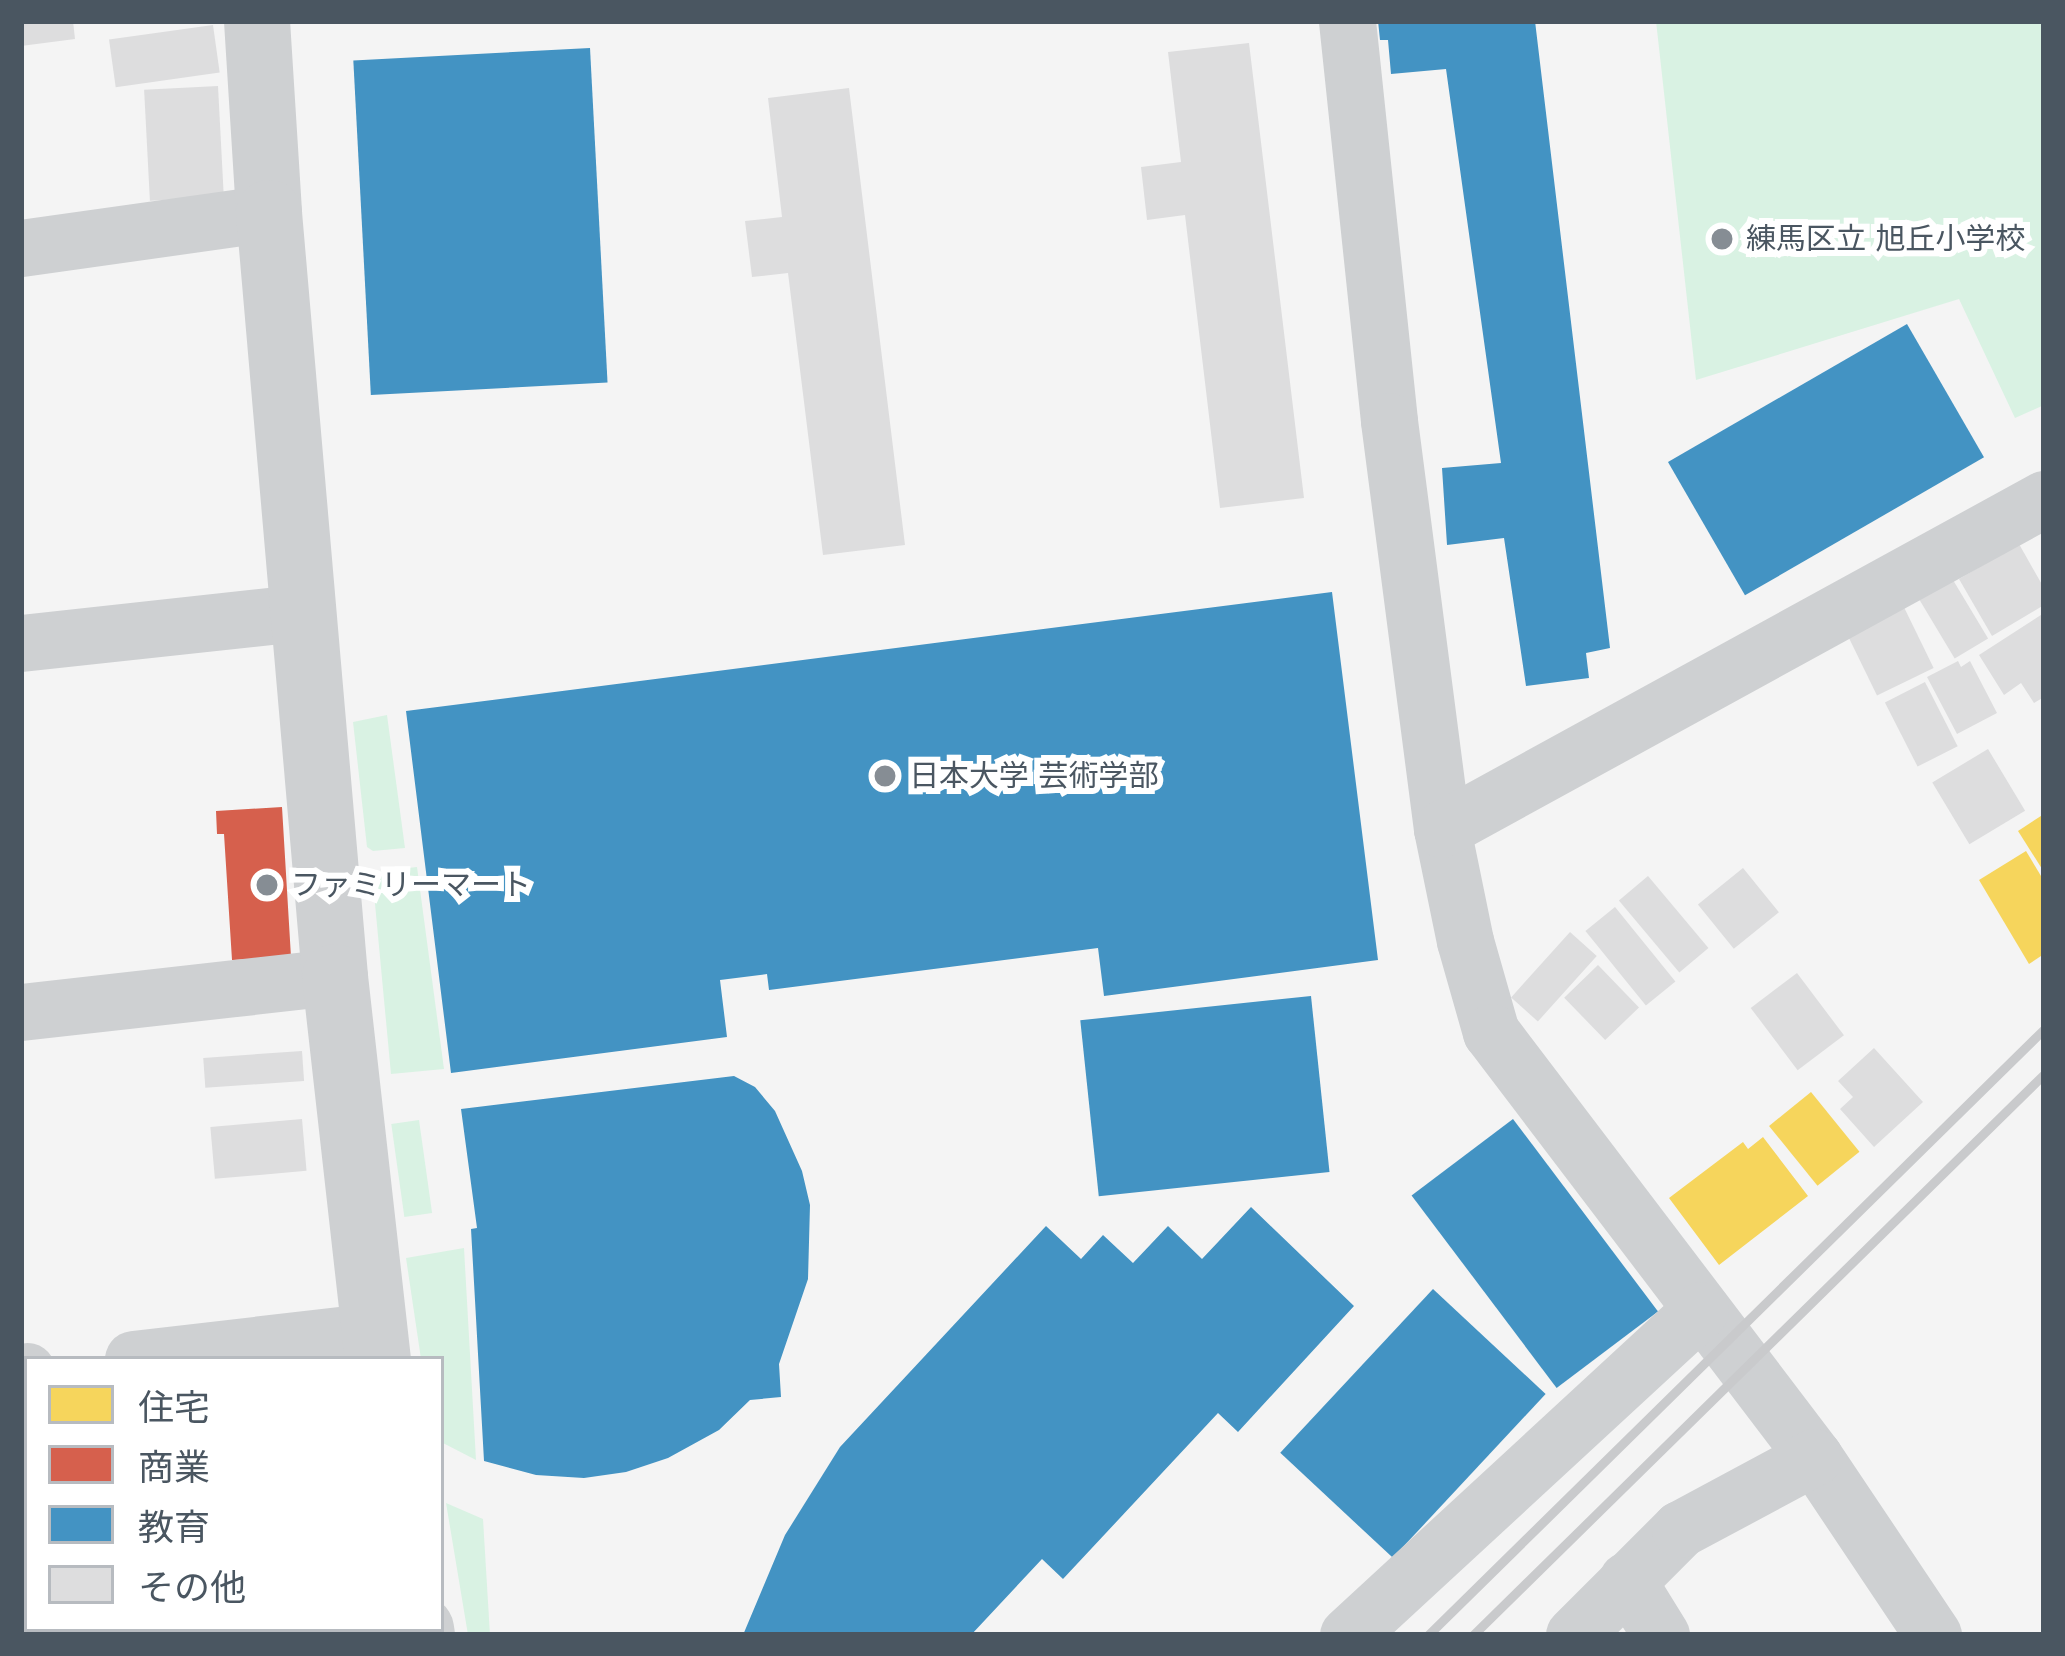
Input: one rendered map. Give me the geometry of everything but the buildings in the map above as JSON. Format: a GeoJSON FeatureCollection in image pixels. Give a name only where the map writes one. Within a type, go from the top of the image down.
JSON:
{"type":"FeatureCollection","features":[{"type":"Feature","properties":{"kind":"street"},"geometry":{"type":"LineString","coordinates":[[185,1356],[376,1345],[335,977],[269,213],[257,21]]}},
{"type":"Feature","properties":{"kind":"street"},"geometry":{"type":"LineString","coordinates":[[1347,21],[1389,421],[1442,829],[1465,941],[1491,1032],[1814,1457],[1933,1635]]}},
{"type":"Feature","properties":{"kind":"street"},"geometry":{"type":"LineString","coordinates":[[21,248],[269,213]]}},
{"type":"Feature","properties":{"kind":"street"},"geometry":{"type":"LineString","coordinates":[[1442,829],[2044,499]]}},
{"type":"Feature","properties":{"kind":"street"},"geometry":{"type":"LineString","coordinates":[[21,643],[305,612]]}},
{"type":"Feature","properties":{"kind":"street"},"geometry":{"type":"LineString","coordinates":[[21,1012],[335,977]]}},
{"type":"Feature","properties":{"kind":"street"},"geometry":{"type":"LineString","coordinates":[[1348,1635],[1700,1310]]}},
{"type":"Feature","properties":{"kind":"street"},"geometry":{"type":"LineString","coordinates":[[1574,1635],[1679,1529],[1814,1457]]}},
{"type":"Feature","properties":{"kind":"street"},"geometry":{"type":"LineString","coordinates":[[1627,1580],[1661,1635]]}},
{"type":"Feature","properties":{"kind":"green space"},"geometry":{"type":"Polygon","coordinates":[[[1656,21],[2044,21],[2044,405],[2015,418],[1959,299],[1696,380],[1656,21]]]}},
{"type":"Feature","properties":{"kind":"green space"},"geometry":{"type":"Polygon","coordinates":[[[387,715],[405,848],[373,851],[367,847],[353,722],[387,715]]]}},
{"type":"Feature","properties":{"kind":"green space"},"geometry":{"type":"Polygon","coordinates":[[[417,867],[444,1069],[391,1074],[372,872],[417,867]]]}},
{"type":"Feature","properties":{"kind":"green space"},"geometry":{"type":"Polygon","coordinates":[[[419,1120],[432,1213],[404,1217],[391,1124],[419,1120]]]}},
{"type":"Feature","properties":{"kind":"green space"},"geometry":{"type":"Polygon","coordinates":[[[464,1248],[476,1460],[444,1444],[444,1356],[421,1356],[406,1258],[464,1248]]]}},
{"type":"Feature","properties":{"kind":"green space"},"geometry":{"type":"Polygon","coordinates":[[[446,1503],[483,1519],[490,1635],[468,1635],[446,1503]]]}},
{"type":"Feature","properties":{"kind":"railway"},"geometry":{"type":"LineString","coordinates":[[1428,1635],[2044,1029]]}},
{"type":"Feature","properties":{"kind":"railway"},"geometry":{"type":"LineString","coordinates":[[1473,1635],[2044,1074]]}},
{"type":"Feature","properties":{"kind":"place","name":"練馬区立 旭丘小学校"},"geometry":{"type":"Point","coordinates":[1722,239]}},
{"type":"Feature","properties":{"kind":"place","name":"日本大学 芸術学部"},"geometry":{"type":"Point","coordinates":[885,776]}},
{"type":"Feature","properties":{"kind":"place","name":"ファミリーマート"},"geometry":{"type":"Point","coordinates":[267,885]}}]}
